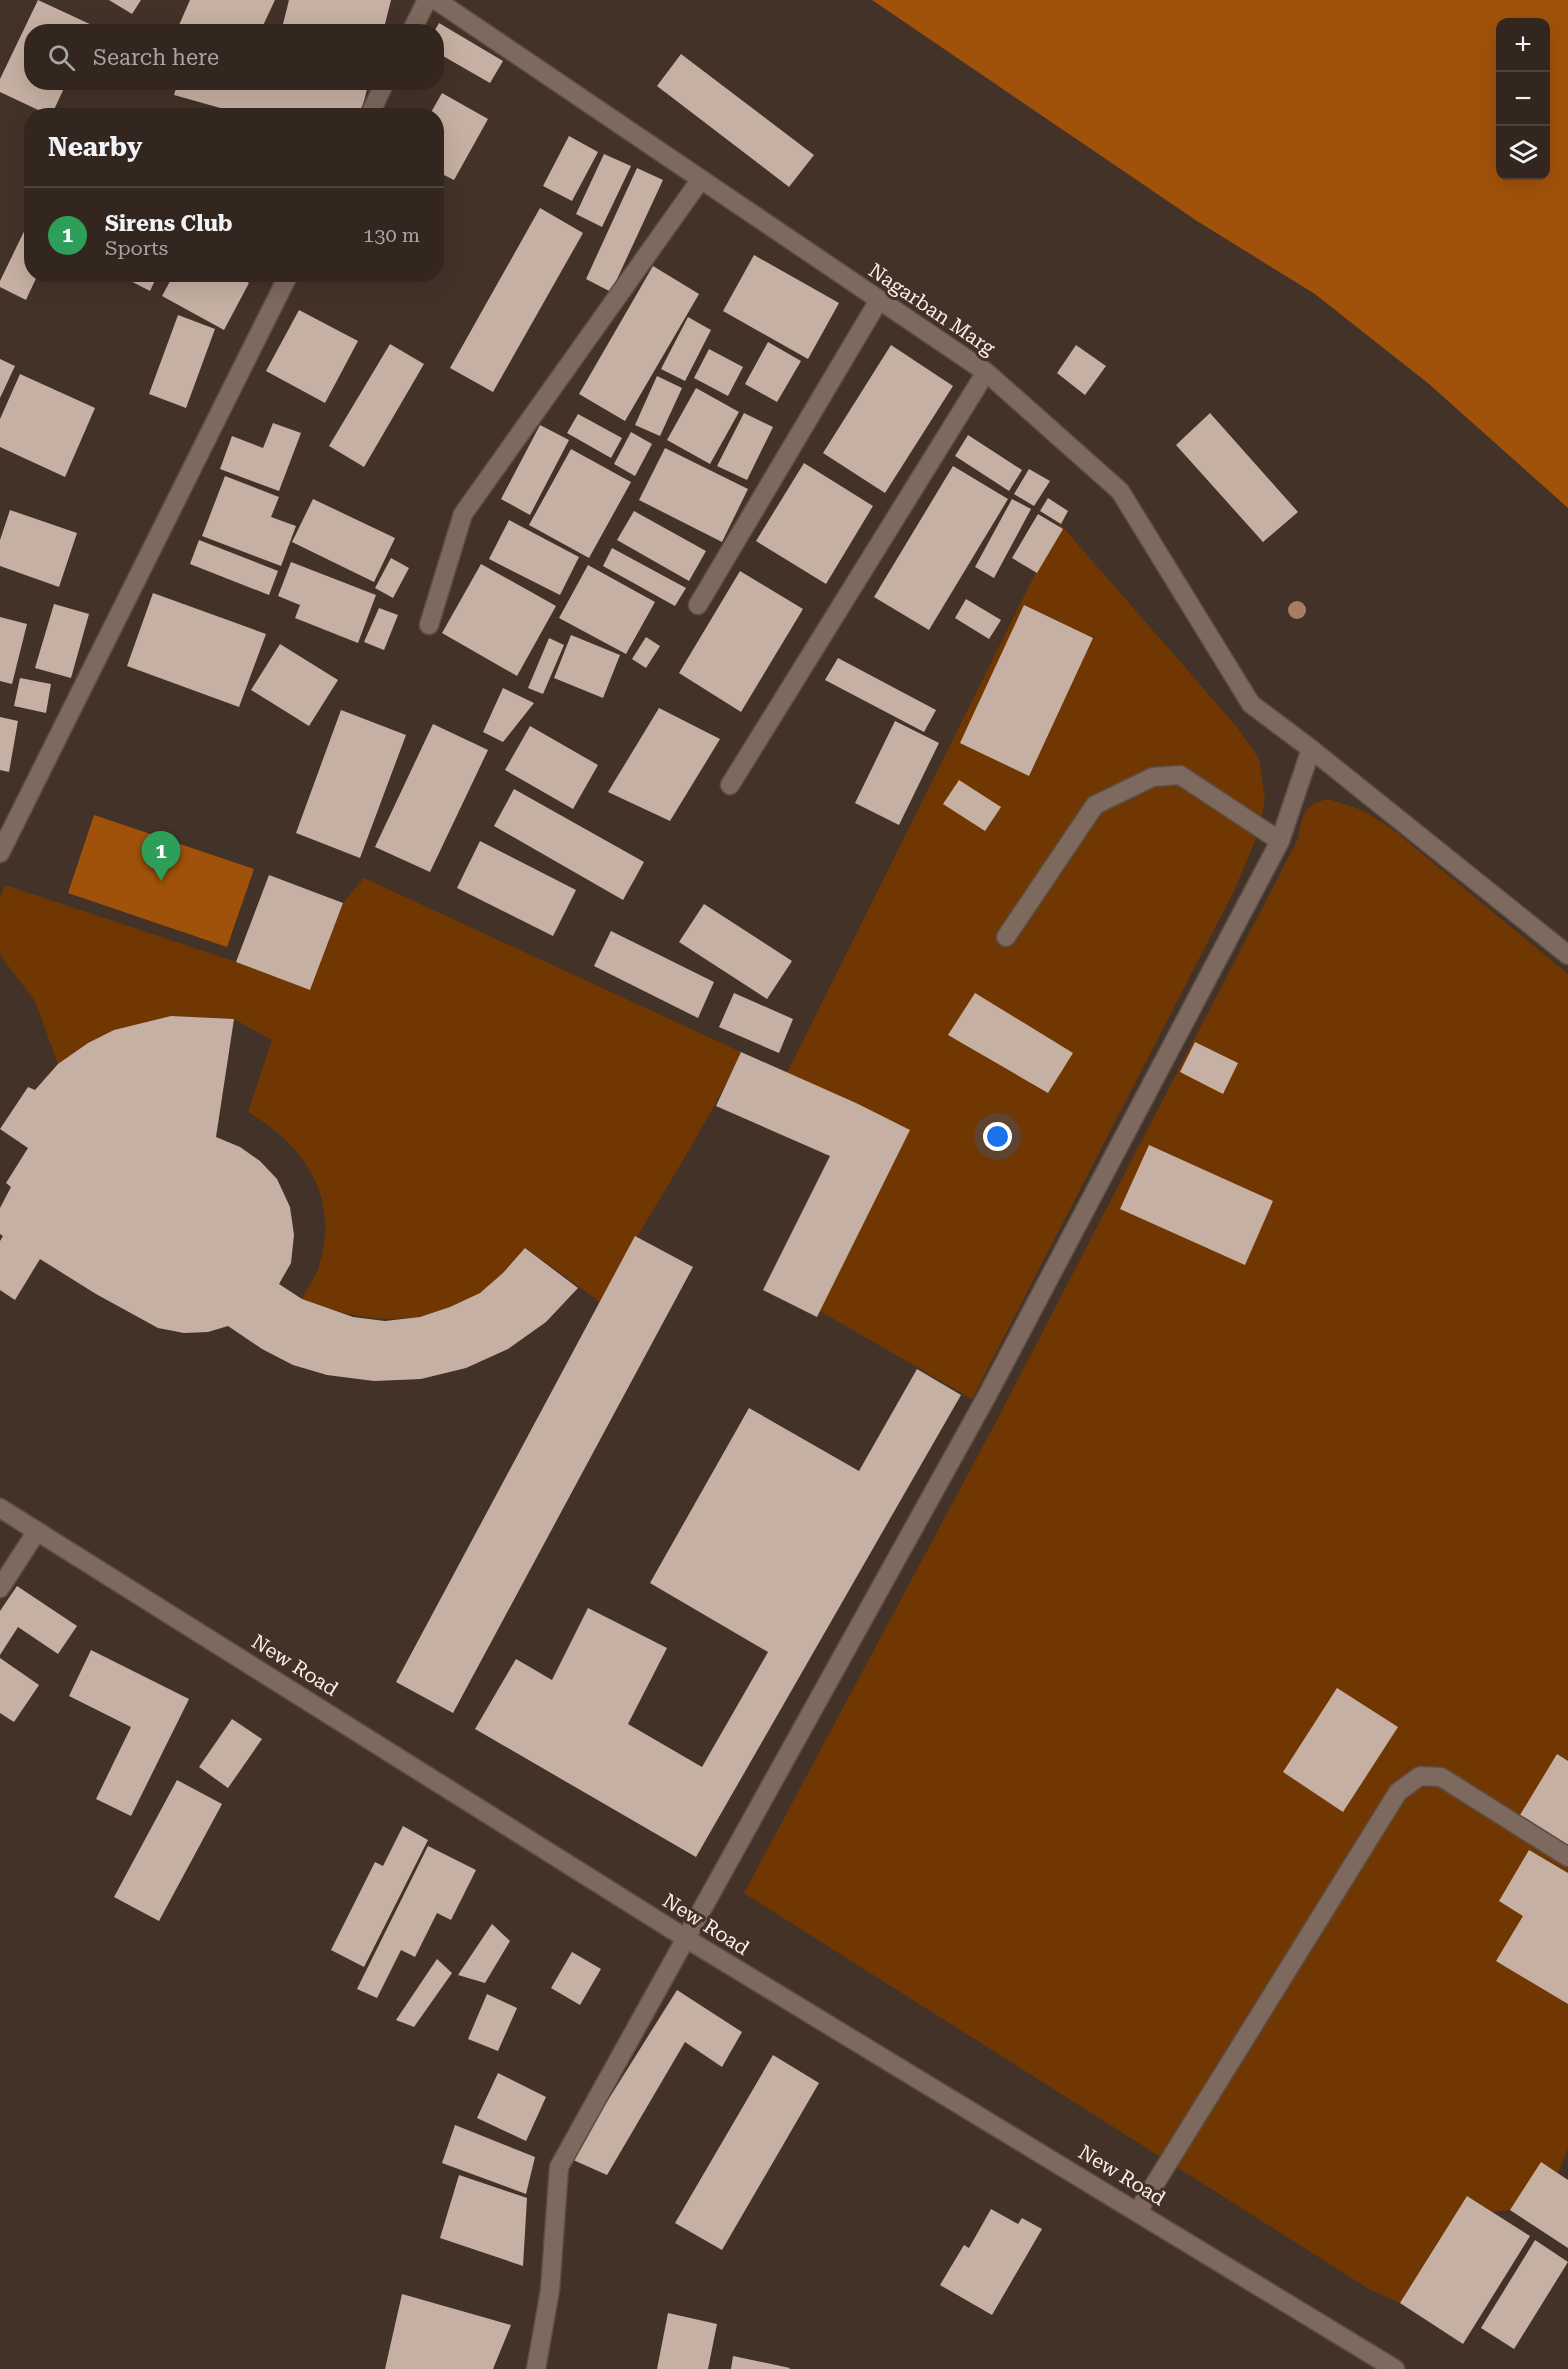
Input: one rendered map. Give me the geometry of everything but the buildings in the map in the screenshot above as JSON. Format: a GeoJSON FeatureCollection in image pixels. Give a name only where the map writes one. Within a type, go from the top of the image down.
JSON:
{"type":"FeatureCollection","features":[{"type":"Feature","properties":{"kind":"street"},"geometry":{"type":"LineString","coordinates":[[415,24],[426,0]]}},
{"type":"Feature","properties":{"kind":"street","name":"Nagarban Marg"},"geometry":{"type":"LineString","coordinates":[[436,0],[986,372],[1120,491],[1251,704],[1311,749],[1568,955]]}},
{"type":"Feature","properties":{"kind":"street"},"geometry":{"type":"LineString","coordinates":[[373,108],[381,90]]}},
{"type":"Feature","properties":{"kind":"street"},"geometry":{"type":"LineString","coordinates":[[429,625],[463,514],[701,179]]}},
{"type":"Feature","properties":{"kind":"street"},"geometry":{"type":"LineString","coordinates":[[0,853],[285,282]]}},
{"type":"Feature","properties":{"kind":"street"},"geometry":{"type":"LineString","coordinates":[[698,605],[879,300]]}},
{"type":"Feature","properties":{"kind":"street"},"geometry":{"type":"LineString","coordinates":[[730,785],[986,372]]}},
{"type":"Feature","properties":{"kind":"street"},"geometry":{"type":"LineString","coordinates":[[536,2369],[550,2290],[559,2167],[988,1394],[1280,841],[1311,749]]}},
{"type":"Feature","properties":{"kind":"street"},"geometry":{"type":"LineString","coordinates":[[1006,938],[1095,805],[1153,777],[1180,775],[1280,841]]}},
{"type":"Feature","properties":{"kind":"street","name":"New Road"},"geometry":{"type":"LineString","coordinates":[[0,1508],[687,1940],[1138,2211],[1395,2369]]}},
{"type":"Feature","properties":{"kind":"street"},"geometry":{"type":"LineString","coordinates":[[0,1588],[37,1531]]}},
{"type":"Feature","properties":{"kind":"street"},"geometry":{"type":"LineString","coordinates":[[1138,2211],[1398,1792],[1420,1776],[1441,1777],[1568,1857]]}},
{"type":"Feature","properties":{"kind":"shaded area"},"geometry":{"type":"Polygon","coordinates":[[[872,0],[1568,0],[1568,508],[1429,384],[1315,294],[1197,221],[872,0]]]}},
{"type":"Feature","properties":{"kind":"shaded area"},"geometry":{"type":"Polygon","coordinates":[[[1060,524],[1237,727],[1259,759],[1265,799],[1258,834],[1234,891],[972,1399],[820,1311],[910,1130],[787,1073],[1060,524]]]}},
{"type":"Feature","properties":{"kind":"shaded area"},"geometry":{"type":"Polygon","coordinates":[[[1328,799],[1362,810],[1391,828],[1568,974],[1568,2148],[1558,2173],[1510,2210],[1493,2212],[1467,2196],[1400,2303],[1369,2289],[744,1893],[998,1418],[1298,839],[1305,812],[1313,804],[1328,799]]]}},
{"type":"Feature","properties":{"kind":"shaded area"},"geometry":{"type":"Polygon","coordinates":[[[94,815],[254,869],[227,947],[68,893],[94,815]]]}},
{"type":"Feature","properties":{"kind":"shaded area"},"geometry":{"type":"Polygon","coordinates":[[[364,878],[741,1052],[691,1147],[600,1302],[526,1248],[486,1289],[457,1305],[435,1313],[391,1319],[369,1318],[347,1314],[302,1299],[318,1270],[324,1241],[325,1218],[321,1196],[313,1176],[301,1158],[287,1141],[248,1112],[272,1040],[234,1019],[171,1016],[114,1030],[88,1043],[58,1064],[35,1001],[0,955],[0,897],[5,885],[236,962],[310,990],[343,903],[364,878]]]}},
{"type":"Feature","properties":{"kind":"place","name":"Sirens Club"},"geometry":{"type":"Point","coordinates":[161,881]}}]}
